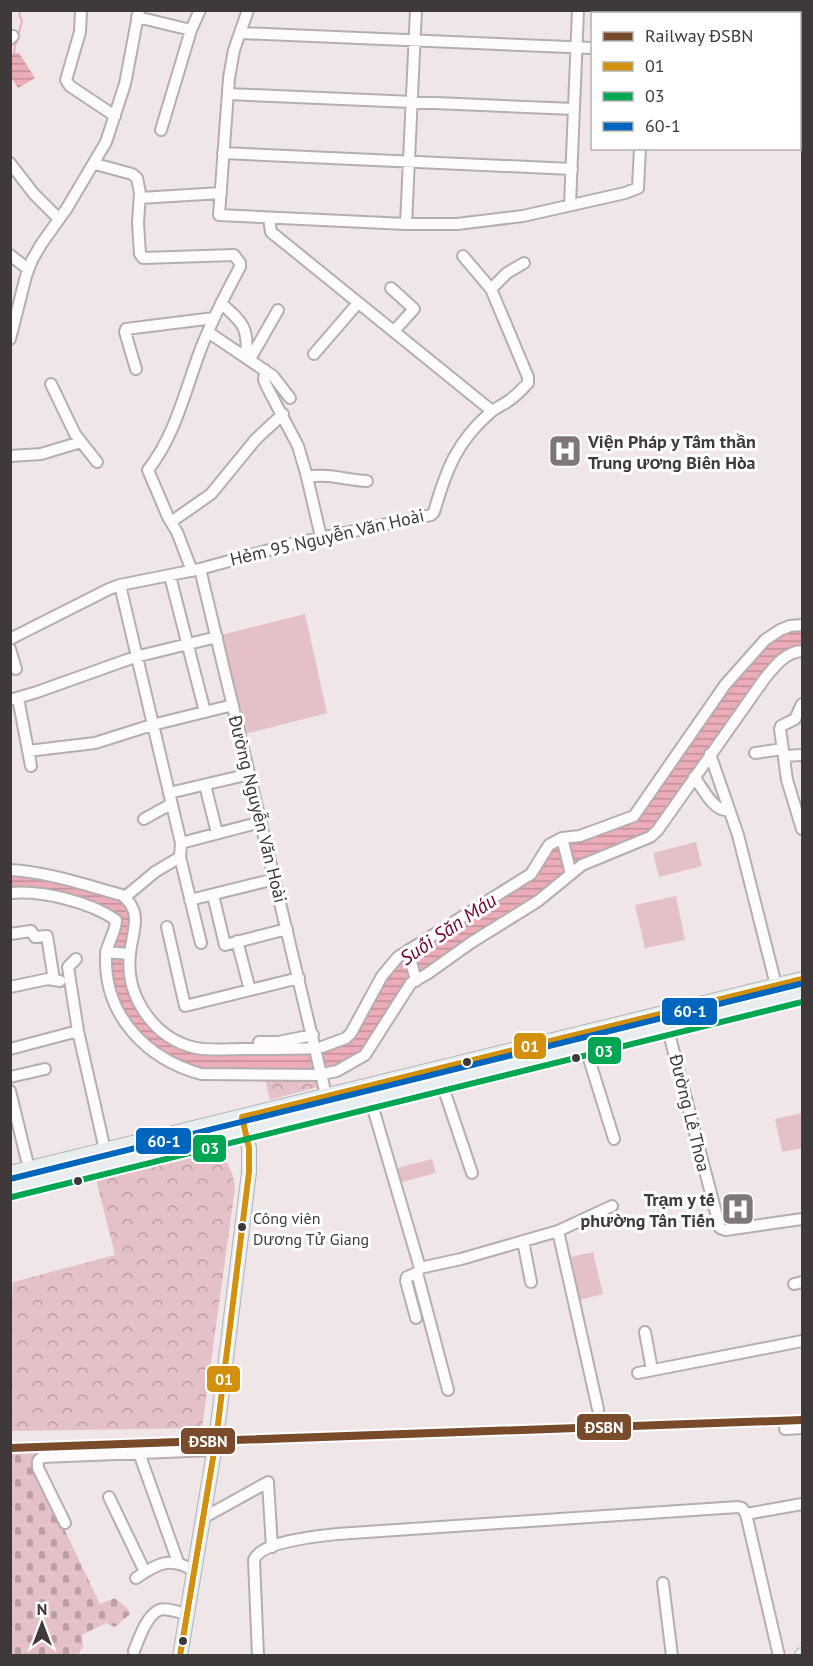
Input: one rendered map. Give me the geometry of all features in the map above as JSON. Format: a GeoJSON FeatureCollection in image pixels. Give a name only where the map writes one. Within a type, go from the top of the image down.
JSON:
{"type":"FeatureCollection","features":[{"type":"Feature","properties":{"kind":"main road"},"geometry":{"type":"LineString","coordinates":[[10,1173],[105,1150],[370,1098],[585,1046],[776,985],[802,979]]}},
{"type":"Feature","properties":{"kind":"main road"},"geometry":{"type":"LineString","coordinates":[[10,1188],[244,1123],[326,1095],[665,1020],[802,993]]}},
{"type":"Feature","properties":{"kind":"main road"},"geometry":{"type":"LineString","coordinates":[[180,1656],[214,1450],[250,1161],[244,1123]]}},
{"type":"Feature","properties":{"kind":"street"},"geometry":{"type":"LineString","coordinates":[[81,10],[80,32],[66,80],[70,86],[115,116]]}},
{"type":"Feature","properties":{"kind":"street"},"geometry":{"type":"LineString","coordinates":[[161,130],[191,30],[200,10]]}},
{"type":"Feature","properties":{"kind":"street"},"geometry":{"type":"LineString","coordinates":[[248,10],[231,64],[219,215],[406,224],[481,222],[523,216],[638,188],[640,150]]}},
{"type":"Feature","properties":{"kind":"street"},"geometry":{"type":"LineString","coordinates":[[406,224],[416,10]]}},
{"type":"Feature","properties":{"kind":"street"},"geometry":{"type":"LineString","coordinates":[[570,205],[578,10]]}},
{"type":"Feature","properties":{"kind":"street"},"geometry":{"type":"LineString","coordinates":[[10,339],[28,269],[42,243],[95,164],[106,142],[124,84],[138,14],[191,30]]}},
{"type":"Feature","properties":{"kind":"street"},"geometry":{"type":"LineString","coordinates":[[241,33],[591,48]]}},
{"type":"Feature","properties":{"kind":"street"},"geometry":{"type":"LineString","coordinates":[[801,81],[802,97]]}},
{"type":"Feature","properties":{"kind":"street"},"geometry":{"type":"LineString","coordinates":[[228,94],[574,109]]}},
{"type":"Feature","properties":{"kind":"street"},"geometry":{"type":"LineString","coordinates":[[224,153],[572,169]]}},
{"type":"Feature","properties":{"kind":"street"},"geometry":{"type":"LineString","coordinates":[[10,163],[34,194],[59,219]]}},
{"type":"Feature","properties":{"kind":"street"},"geometry":{"type":"LineString","coordinates":[[95,164],[132,174],[137,178],[140,198],[138,223],[140,254],[143,258],[222,255],[234,255],[237,258],[240,267],[208,332],[273,376],[290,398]]}},
{"type":"Feature","properties":{"kind":"street"},"geometry":{"type":"LineString","coordinates":[[140,198],[221,193]]}},
{"type":"Feature","properties":{"kind":"street"},"geometry":{"type":"LineString","coordinates":[[269,218],[271,232],[492,411]]}},
{"type":"Feature","properties":{"kind":"street"},"geometry":{"type":"LineString","coordinates":[[10,255],[28,269]]}},
{"type":"Feature","properties":{"kind":"street"},"geometry":{"type":"LineString","coordinates":[[463,256],[491,289],[507,273],[524,263]]}},
{"type":"Feature","properties":{"kind":"street"},"geometry":{"type":"LineString","coordinates":[[391,288],[414,309],[394,331]]}},
{"type":"Feature","properties":{"kind":"street","name":"Hẻm 95 Nguyễn Văn Hoài"},"geometry":{"type":"LineString","coordinates":[[10,639],[120,585],[196,570],[321,537],[431,515],[434,512],[444,478],[456,452],[466,438],[492,411],[510,400],[528,381],[491,289]]}},
{"type":"Feature","properties":{"kind":"street"},"geometry":{"type":"LineString","coordinates":[[221,303],[242,321],[247,338],[248,357]]}},
{"type":"Feature","properties":{"kind":"street"},"geometry":{"type":"LineString","coordinates":[[314,354],[358,303]]}},
{"type":"Feature","properties":{"kind":"street"},"geometry":{"type":"LineString","coordinates":[[248,357],[278,310]]}},
{"type":"Feature","properties":{"kind":"street"},"geometry":{"type":"LineString","coordinates":[[136,369],[126,329],[214,318]]}},
{"type":"Feature","properties":{"kind":"street","name":"Đường Nguyễn Văn Hoài"},"geometry":{"type":"LineString","coordinates":[[208,332],[162,450],[148,470],[196,570],[217,637],[313,1035],[319,1048],[325,1074]]}},
{"type":"Feature","properties":{"kind":"street"},"geometry":{"type":"LineString","coordinates":[[265,370],[266,385],[298,446],[308,477],[321,537]]}},
{"type":"Feature","properties":{"kind":"street"},"geometry":{"type":"LineString","coordinates":[[51,384],[71,426],[97,462]]}},
{"type":"Feature","properties":{"kind":"street"},"geometry":{"type":"LineString","coordinates":[[171,522],[211,494],[256,439],[283,414]]}},
{"type":"Feature","properties":{"kind":"street"},"geometry":{"type":"LineString","coordinates":[[10,456],[31,456],[53,452],[81,442]]}},
{"type":"Feature","properties":{"kind":"street"},"geometry":{"type":"LineString","coordinates":[[308,477],[325,474],[348,480],[367,481]]}},
{"type":"Feature","properties":{"kind":"street"},"geometry":{"type":"LineString","coordinates":[[170,576],[204,712]]}},
{"type":"Feature","properties":{"kind":"street"},"geometry":{"type":"LineString","coordinates":[[120,585],[181,843],[180,858],[201,943]]}},
{"type":"Feature","properties":{"kind":"street"},"geometry":{"type":"LineString","coordinates":[[10,870],[51,876],[125,897],[129,901],[136,920],[130,954],[130,981],[140,1006],[156,1026],[178,1040],[197,1048],[319,1048],[346,1038],[351,1033],[393,960],[529,876],[549,845],[562,838],[580,836],[634,816],[725,685],[765,640],[780,630],[802,625]]}},
{"type":"Feature","properties":{"kind":"street"},"geometry":{"type":"LineString","coordinates":[[31,766],[14,699],[136,657],[217,637]]}},
{"type":"Feature","properties":{"kind":"street"},"geometry":{"type":"LineString","coordinates":[[10,649],[16,669]]}},
{"type":"Feature","properties":{"kind":"street"},"geometry":{"type":"LineString","coordinates":[[10,893],[39,893],[86,905],[116,921],[106,952],[109,985],[119,1015],[139,1040],[160,1057],[201,1074],[325,1074],[337,1071],[365,1055],[408,987],[416,981],[537,901],[589,861],[650,837],[657,831],[745,703],[780,660],[796,651],[802,651]]}},
{"type":"Feature","properties":{"kind":"street"},"geometry":{"type":"LineString","coordinates":[[802,704],[795,719],[781,726],[787,780],[802,828]]}},
{"type":"Feature","properties":{"kind":"street"},"geometry":{"type":"LineString","coordinates":[[28,751],[95,743],[152,725],[233,705]]}},
{"type":"Feature","properties":{"kind":"street"},"geometry":{"type":"LineString","coordinates":[[755,753],[802,755]]}},
{"type":"Feature","properties":{"kind":"street"},"geometry":{"type":"LineString","coordinates":[[710,754],[738,835],[776,985]]}},
{"type":"Feature","properties":{"kind":"street"},"geometry":{"type":"LineString","coordinates":[[144,819],[170,799],[205,785],[250,774]]}},
{"type":"Feature","properties":{"kind":"street"},"geometry":{"type":"LineString","coordinates":[[694,777],[717,808],[723,812],[729,810]]}},
{"type":"Feature","properties":{"kind":"street"},"geometry":{"type":"LineString","coordinates":[[205,785],[217,833]]}},
{"type":"Feature","properties":{"kind":"street"},"geometry":{"type":"LineString","coordinates":[[181,843],[261,822]]}},
{"type":"Feature","properties":{"kind":"street"},"geometry":{"type":"LineString","coordinates":[[562,838],[571,874]]}},
{"type":"Feature","properties":{"kind":"street"},"geometry":{"type":"LineString","coordinates":[[125,897],[155,872],[180,858]]}},
{"type":"Feature","properties":{"kind":"street"},"geometry":{"type":"LineString","coordinates":[[190,900],[275,879]]}},
{"type":"Feature","properties":{"kind":"street"},"geometry":{"type":"LineString","coordinates":[[213,895],[225,945],[287,929]]}},
{"type":"Feature","properties":{"kind":"street"},"geometry":{"type":"LineString","coordinates":[[167,927],[185,1006],[299,978]]}},
{"type":"Feature","properties":{"kind":"street"},"geometry":{"type":"LineString","coordinates":[[10,934],[31,931],[35,937],[47,936],[54,980]]}},
{"type":"Feature","properties":{"kind":"street"},"geometry":{"type":"LineString","coordinates":[[237,941],[250,990]]}},
{"type":"Feature","properties":{"kind":"street"},"geometry":{"type":"LineString","coordinates":[[408,950],[416,981]]}},
{"type":"Feature","properties":{"kind":"street"},"geometry":{"type":"LineString","coordinates":[[106,952],[130,954]]}},
{"type":"Feature","properties":{"kind":"street"},"geometry":{"type":"LineString","coordinates":[[76,959],[69,966],[70,984],[78,1031],[105,1150]]}},
{"type":"Feature","properties":{"kind":"street"},"geometry":{"type":"LineString","coordinates":[[10,987],[54,980],[70,984]]}},
{"type":"Feature","properties":{"kind":"street","name":"Đường Lê Thoa"},"geometry":{"type":"LineString","coordinates":[[665,1020],[720,1228],[726,1230],[802,1219]]}},
{"type":"Feature","properties":{"kind":"street"},"geometry":{"type":"LineString","coordinates":[[10,1049],[78,1031]]}},
{"type":"Feature","properties":{"kind":"street"},"geometry":{"type":"LineString","coordinates":[[259,1042],[278,1042],[313,1035]]}},
{"type":"Feature","properties":{"kind":"street"},"geometry":{"type":"LineString","coordinates":[[585,1046],[614,1139]]}},
{"type":"Feature","properties":{"kind":"street"},"geometry":{"type":"LineString","coordinates":[[10,1077],[45,1069]]}},
{"type":"Feature","properties":{"kind":"street"},"geometry":{"type":"LineString","coordinates":[[325,1074],[326,1095]]}},
{"type":"Feature","properties":{"kind":"street"},"geometry":{"type":"LineString","coordinates":[[441,1081],[472,1173]]}},
{"type":"Feature","properties":{"kind":"street"},"geometry":{"type":"LineString","coordinates":[[10,1091],[29,1169]]}},
{"type":"Feature","properties":{"kind":"street"},"geometry":{"type":"LineString","coordinates":[[370,1098],[419,1270],[448,1389]]}},
{"type":"Feature","properties":{"kind":"street"},"geometry":{"type":"LineString","coordinates":[[416,1318],[406,1281],[407,1277],[419,1270],[558,1231],[612,1206]]}},
{"type":"Feature","properties":{"kind":"street"},"geometry":{"type":"LineString","coordinates":[[558,1231],[598,1408]]}},
{"type":"Feature","properties":{"kind":"street"},"geometry":{"type":"LineString","coordinates":[[523,1241],[531,1282]]}},
{"type":"Feature","properties":{"kind":"street"},"geometry":{"type":"LineString","coordinates":[[645,1332],[652,1370]]}},
{"type":"Feature","properties":{"kind":"street"},"geometry":{"type":"LineString","coordinates":[[638,1373],[802,1341]]}},
{"type":"Feature","properties":{"kind":"street"},"geometry":{"type":"LineString","coordinates":[[785,1429],[802,1428]]}},
{"type":"Feature","properties":{"kind":"street"},"geometry":{"type":"LineString","coordinates":[[65,1523],[38,1468],[38,1461],[42,1456],[214,1450]]}},
{"type":"Feature","properties":{"kind":"street"},"geometry":{"type":"LineString","coordinates":[[139,1453],[178,1562]]}},
{"type":"Feature","properties":{"kind":"street"},"geometry":{"type":"LineString","coordinates":[[203,1518],[268,1482],[272,1547]]}},
{"type":"Feature","properties":{"kind":"street"},"geometry":{"type":"LineString","coordinates":[[109,1497],[141,1575],[165,1563],[178,1562],[194,1571]]}},
{"type":"Feature","properties":{"kind":"street"},"geometry":{"type":"LineString","coordinates":[[746,1514],[802,1504]]}},
{"type":"Feature","properties":{"kind":"street"},"geometry":{"type":"LineString","coordinates":[[258,1656],[254,1560],[259,1552],[272,1547],[304,1538],[337,1534],[738,1507],[742,1508],[746,1514],[779,1656]]}},
{"type":"Feature","properties":{"kind":"street"},"geometry":{"type":"LineString","coordinates":[[663,1583],[672,1656]]}},
{"type":"Feature","properties":{"kind":"street"},"geometry":{"type":"LineString","coordinates":[[134,1651],[150,1619],[158,1611],[162,1609],[187,1614]]}},
{"type":"Feature","properties":{"kind":"green space"},"geometry":{"type":"Polygon","coordinates":[[[305,614],[327,713],[245,734],[221,635],[305,614]]]}},
{"type":"Feature","properties":{"kind":"green space"},"geometry":{"type":"Polygon","coordinates":[[[696,842],[702,866],[659,877],[653,853],[696,842]]]}},
{"type":"Feature","properties":{"kind":"green space"},"geometry":{"type":"Polygon","coordinates":[[[676,896],[685,940],[645,948],[635,905],[676,896]]]}},
{"type":"Feature","properties":{"kind":"green space"},"geometry":{"type":"Polygon","coordinates":[[[319,1077],[321,1086],[270,1100],[265,1078],[319,1077]]]}},
{"type":"Feature","properties":{"kind":"green space"},"geometry":{"type":"Polygon","coordinates":[[[802,1113],[802,1148],[782,1152],[775,1119],[802,1113]]]}},
{"type":"Feature","properties":{"kind":"green space","name":"Công viên Dương Tử Giang"},"geometry":{"type":"Polygon","coordinates":[[[215,1150],[229,1167],[235,1188],[202,1428],[11,1431],[10,1321],[13,1282],[115,1255],[96,1179],[215,1150]]]}},
{"type":"Feature","properties":{"kind":"green space"},"geometry":{"type":"Polygon","coordinates":[[[432,1159],[436,1173],[398,1183],[394,1169],[432,1159]]]}},
{"type":"Feature","properties":{"kind":"green space"},"geometry":{"type":"Polygon","coordinates":[[[593,1252],[603,1294],[580,1300],[571,1257],[593,1252]]]}},
{"type":"Feature","properties":{"kind":"green space"},"geometry":{"type":"Polygon","coordinates":[[[37,1453],[35,1468],[100,1604],[115,1598],[128,1609],[130,1614],[115,1627],[106,1623],[82,1635],[83,1647],[78,1655],[11,1655],[10,1454],[37,1453]]]}},
{"type":"Feature","properties":{"kind":"shaded area"},"geometry":{"type":"Polygon","coordinates":[[[19,53],[35,78],[18,88],[11,77],[11,55],[19,53]]]}},
{"type":"Feature","properties":{"kind":"shaded area","name":"Suối Săn Máu"},"geometry":{"type":"Polygon","coordinates":[[[802,628],[802,648],[785,653],[649,835],[587,858],[536,898],[426,972],[363,1053],[327,1070],[202,1071],[162,1055],[121,1013],[110,973],[115,916],[11,890],[11,873],[26,873],[120,898],[131,911],[131,995],[177,1043],[247,1052],[348,1040],[395,962],[532,877],[551,848],[632,821],[727,685],[778,633],[802,628]]]}},
{"type":"Feature","properties":{"kind":"waterway"},"geometry":{"type":"LineString","coordinates":[[14,53],[22,20],[19,16],[21,10]]}},
{"type":"Feature","properties":{"kind":"rail line","name":"ĐSBN"},"geometry":{"type":"LineString","coordinates":[[10,1448],[802,1420]]}},
{"type":"Feature","properties":{"kind":"transit line","name":"01"},"geometry":{"type":"LineString","coordinates":[[180,1656],[216,1440],[249,1172],[249,1148],[242,1117],[802,979]]}},
{"type":"Feature","properties":{"kind":"transit line","name":"60-1"},"geometry":{"type":"LineString","coordinates":[[10,1179],[800,984]]}},
{"type":"Feature","properties":{"kind":"transit line","name":"03"},"geometry":{"type":"LineString","coordinates":[[12,1197],[802,1002]]}},
{"type":"Feature","properties":{"kind":"place","name":"Viện Pháp y Tâm thần Trung ương Biên Hòa"},"geometry":{"type":"Point","coordinates":[565,451]}},
{"type":"Feature","properties":{"kind":"place","name":"Trạm y tế phường Tân Tiến"},"geometry":{"type":"Point","coordinates":[738,1209]}},
{"type":"Feature","properties":{"kind":"place","name":"Công viên Dương Tử Giang"},"geometry":{"type":"Point","coordinates":[242,1227]}}]}
